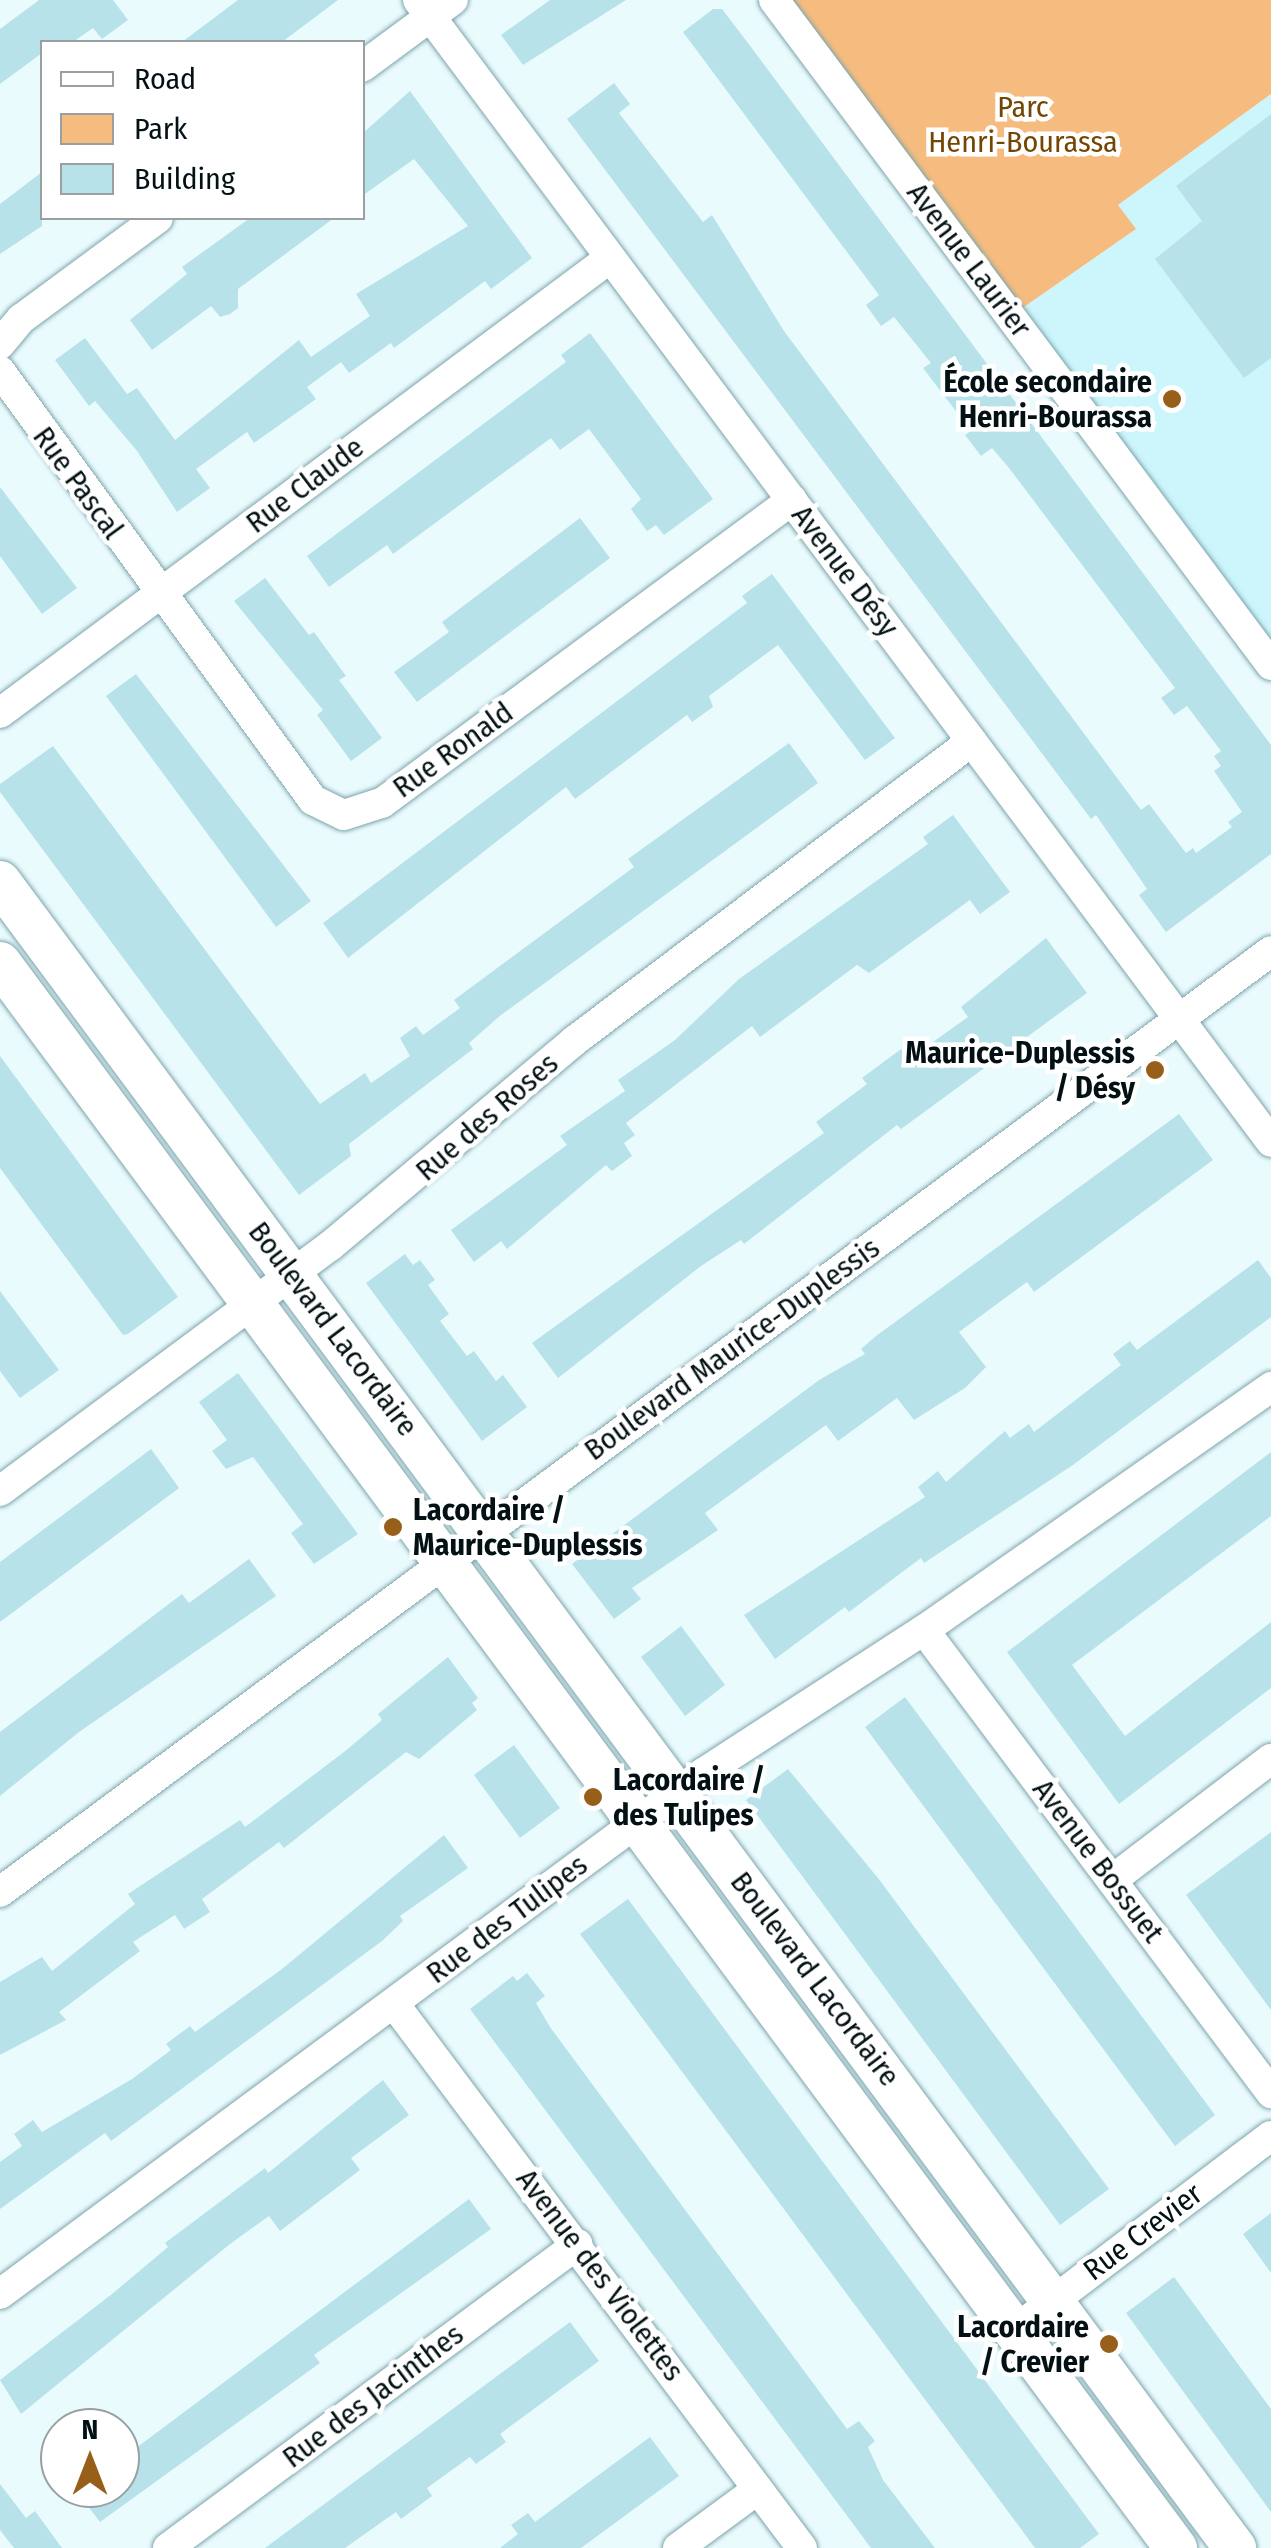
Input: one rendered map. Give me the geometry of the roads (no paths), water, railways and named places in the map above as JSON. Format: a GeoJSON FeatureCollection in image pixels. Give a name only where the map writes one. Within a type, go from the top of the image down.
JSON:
{"type":"FeatureCollection","features":[{"type":"Feature","properties":{"kind":"main road","name":"Boulevard Lacordaire"},"geometry":{"type":"LineString","coordinates":[[0,882],[1236,2548]]}},
{"type":"Feature","properties":{"kind":"main road","name":"Boulevard Lacordaire"},"geometry":{"type":"LineString","coordinates":[[0,963],[1176,2548]]}},
{"type":"Feature","properties":{"kind":"street","name":"Avenue Laurier"},"geometry":{"type":"LineString","coordinates":[[774,0],[1271,665]]}},
{"type":"Feature","properties":{"kind":"street"},"geometry":{"type":"LineString","coordinates":[[365,63],[434,5]]}},
{"type":"Feature","properties":{"kind":"street","name":"Avenue Désy"},"geometry":{"type":"LineString","coordinates":[[434,5],[610,258],[1271,1142]]}},
{"type":"Feature","properties":{"kind":"street"},"geometry":{"type":"LineString","coordinates":[[0,344],[20,319],[155,220]]}},
{"type":"Feature","properties":{"kind":"street","name":"Rue Claude"},"geometry":{"type":"LineString","coordinates":[[0,713],[610,258]]}},
{"type":"Feature","properties":{"kind":"street","name":"Rue Pascal"},"geometry":{"type":"LineString","coordinates":[[0,370],[159,594]]}},
{"type":"Feature","properties":{"kind":"street","name":"Rue Ronald"},"geometry":{"type":"LineString","coordinates":[[159,594],[314,800],[344,815],[382,803],[792,500]]}},
{"type":"Feature","properties":{"kind":"street","name":"Rue des Roses"},"geometry":{"type":"LineString","coordinates":[[3,1481],[293,1274],[574,1041],[972,740]]}},
{"type":"Feature","properties":{"kind":"street","name":"Boulevard Maurice-Duplessis"},"geometry":{"type":"LineString","coordinates":[[0,1892],[1271,950]]}},
{"type":"Feature","properties":{"kind":"street","name":"Rue des Tulipes"},"geometry":{"type":"LineString","coordinates":[[0,2294],[637,1822],[924,1630],[1271,1387]]}},
{"type":"Feature","properties":{"kind":"street","name":"Avenue Bossuet"},"geometry":{"type":"LineString","coordinates":[[924,1630],[1271,2093]]}},
{"type":"Feature","properties":{"kind":"street"},"geometry":{"type":"LineString","coordinates":[[1112,1880],[1271,1759]]}},
{"type":"Feature","properties":{"kind":"street","name":"Avenue des Violettes"},"geometry":{"type":"LineString","coordinates":[[395,2004],[802,2548]]}},
{"type":"Feature","properties":{"kind":"street","name":"Rue Crevier"},"geometry":{"type":"LineString","coordinates":[[1015,2330],[1271,2136]]}},
{"type":"Feature","properties":{"kind":"street","name":"Rue des Jacinthes"},"geometry":{"type":"LineString","coordinates":[[168,2548],[578,2244]]}},
{"type":"Feature","properties":{"kind":"street"},"geometry":{"type":"LineString","coordinates":[[678,2548],[758,2490]]}},
{"type":"Feature","properties":{"kind":"place","name":"École secondaire Henri-Bourassa"},"geometry":{"type":"Point","coordinates":[1172,399]}},
{"type":"Feature","properties":{"kind":"place","name":"Maurice-Duplessis / Désy"},"geometry":{"type":"Point","coordinates":[1155,1070]}},
{"type":"Feature","properties":{"kind":"place","name":"Lacordaire / Maurice-Duplessis"},"geometry":{"type":"Point","coordinates":[393,1527]}},
{"type":"Feature","properties":{"kind":"place","name":"Lacordaire / des Tulipes"},"geometry":{"type":"Point","coordinates":[593,1797]}},
{"type":"Feature","properties":{"kind":"place","name":"Lacordaire / Crevier"},"geometry":{"type":"Point","coordinates":[1109,2344]}},
{"type":"Feature","properties":{"kind":"park label","name":"Parc Henri-Bourassa"},"geometry":{"type":"Point","coordinates":[1023,124]}}]}
